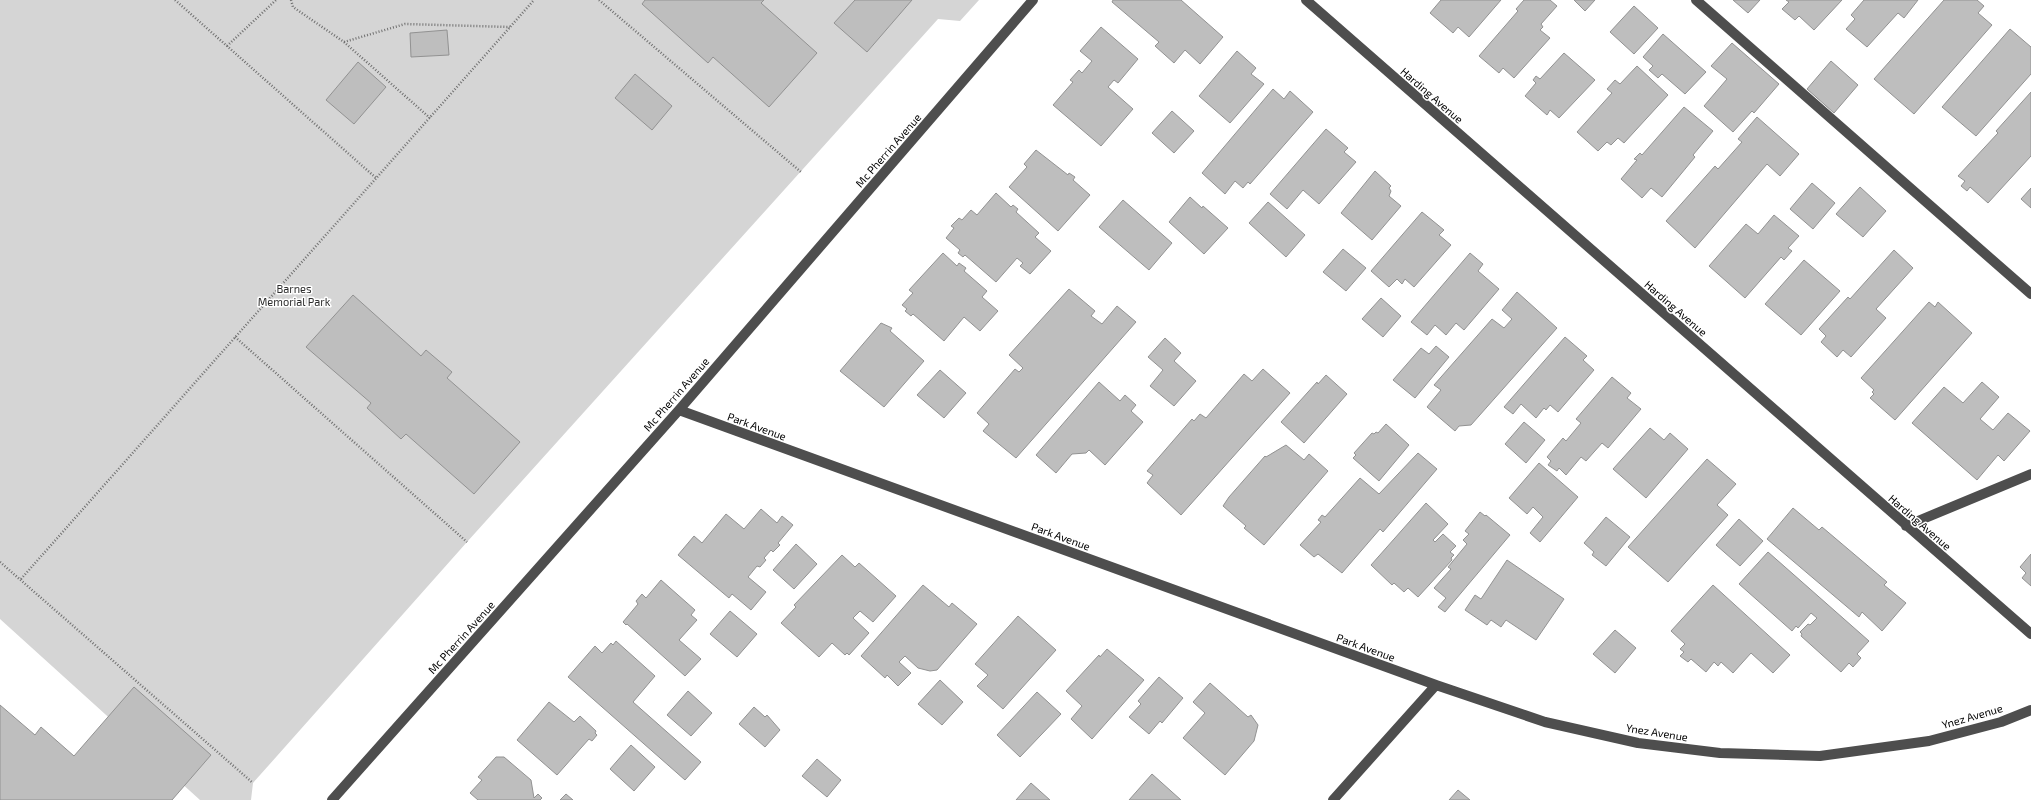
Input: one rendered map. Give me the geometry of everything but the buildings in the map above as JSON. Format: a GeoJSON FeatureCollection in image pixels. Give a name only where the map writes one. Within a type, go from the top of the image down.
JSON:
{"type":"FeatureCollection","features":[{"type":"Feature","properties":{"kind":"street","name":"Mc Pherrin Avenue"},"geometry":{"type":"LineString","coordinates":[[332,800],[679,410],[1033,0]]}},
{"type":"Feature","properties":{"kind":"street","name":"Harding Avenue"},"geometry":{"type":"LineString","coordinates":[[1306,0],[2031,634]]}},
{"type":"Feature","properties":{"kind":"street"},"geometry":{"type":"LineString","coordinates":[[1696,0],[2031,294]]}},
{"type":"Feature","properties":{"kind":"street","name":"Park Avenue"},"geometry":{"type":"LineString","coordinates":[[679,410],[1436,685]]}},
{"type":"Feature","properties":{"kind":"street"},"geometry":{"type":"LineString","coordinates":[[1906,526],[2031,474]]}},
{"type":"Feature","properties":{"kind":"street"},"geometry":{"type":"LineString","coordinates":[[1333,800],[1436,685]]}},
{"type":"Feature","properties":{"kind":"street","name":"Ynez Avenue"},"geometry":{"type":"LineString","coordinates":[[1436,685],[1545,722],[1638,743],[1720,753],[1820,756],[1929,741],[2001,722],[2031,710]]}},
{"type":"Feature","properties":{"kind":"path"},"geometry":{"type":"LineString","coordinates":[[175,0],[376,178]]}},
{"type":"Feature","properties":{"kind":"path"},"geometry":{"type":"LineString","coordinates":[[227,46],[276,0]]}},
{"type":"Feature","properties":{"kind":"path"},"geometry":{"type":"LineString","coordinates":[[291,0],[293,7],[344,42],[430,118]]}},
{"type":"Feature","properties":{"kind":"path"},"geometry":{"type":"LineString","coordinates":[[21,579],[534,0]]}},
{"type":"Feature","properties":{"kind":"path"},"geometry":{"type":"LineString","coordinates":[[599,0],[801,172]]}},
{"type":"Feature","properties":{"kind":"path"},"geometry":{"type":"LineString","coordinates":[[344,42],[405,24],[510,27]]}},
{"type":"Feature","properties":{"kind":"path"},"geometry":{"type":"LineString","coordinates":[[235,337],[467,542]]}},
{"type":"Feature","properties":{"kind":"path"},"geometry":{"type":"LineString","coordinates":[[0,562],[253,783]]}},
{"type":"Feature","properties":{"kind":"green space","name":"Barnes Memorial Park"},"geometry":{"type":"Polygon","coordinates":[[[0,0],[979,0],[960,21],[938,19],[467,542],[253,783],[251,800],[200,800],[0,619],[0,0]]]}}]}
